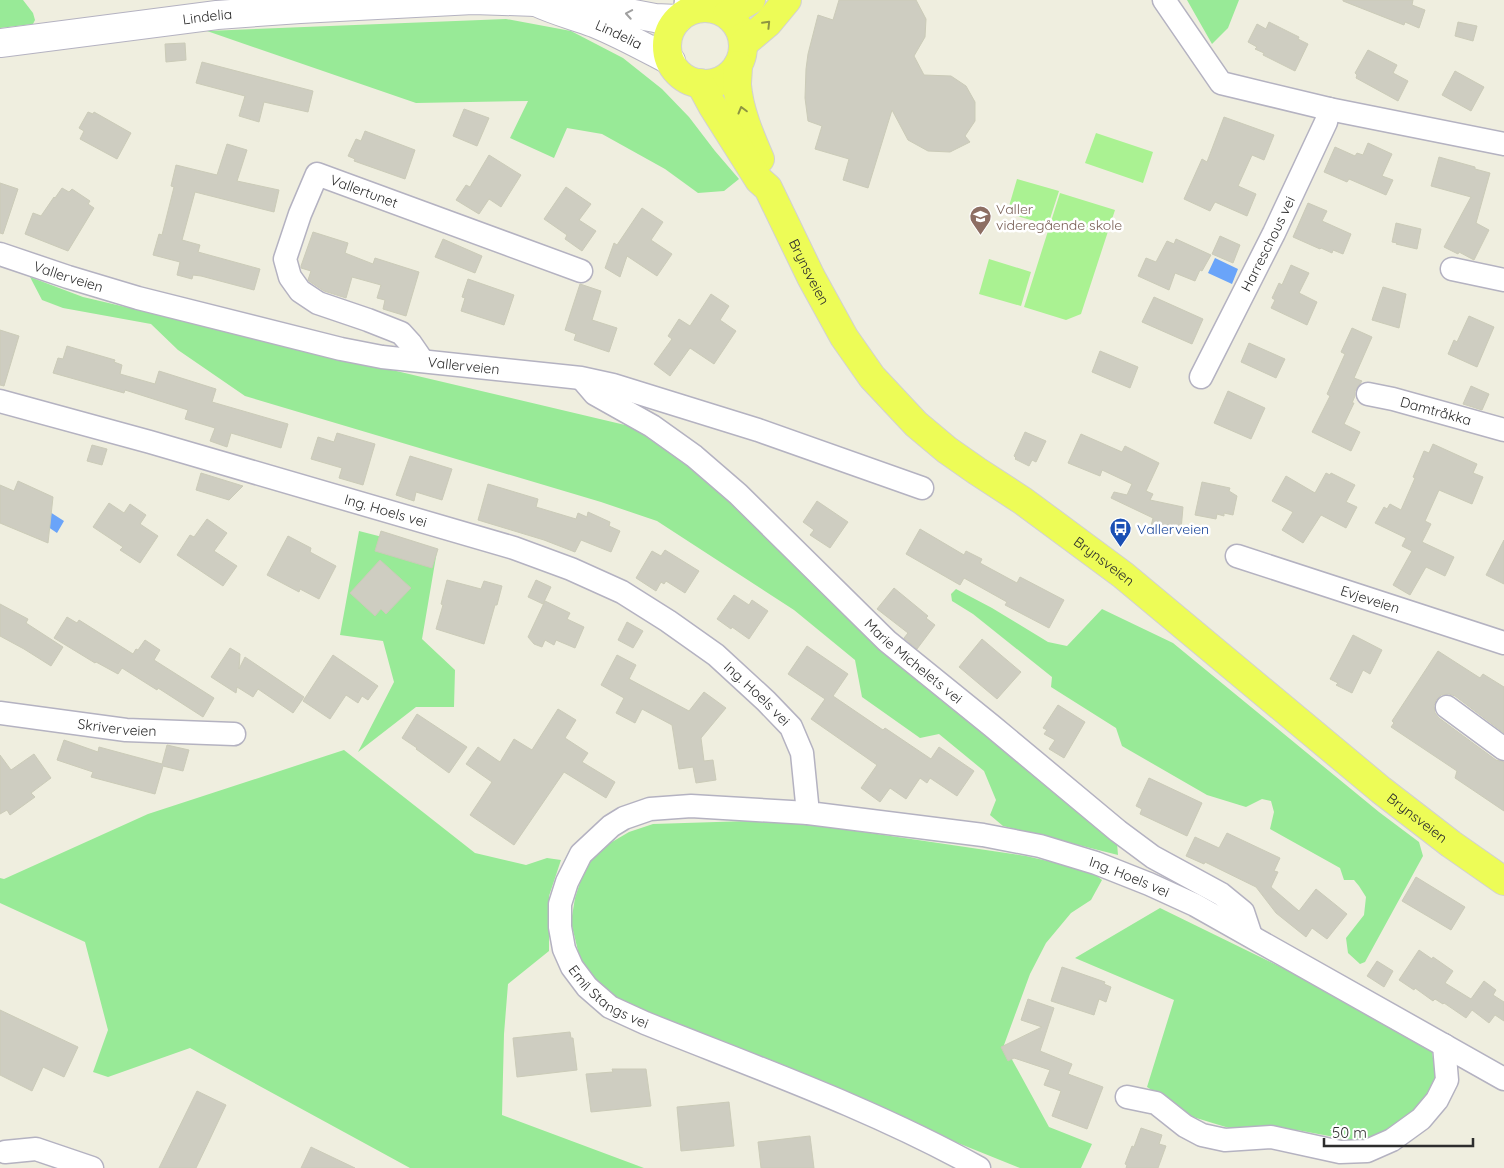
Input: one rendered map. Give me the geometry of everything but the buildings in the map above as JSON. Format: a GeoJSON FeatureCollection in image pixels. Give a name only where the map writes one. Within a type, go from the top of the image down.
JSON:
{"type":"FeatureCollection","features":[{"type":"Feature","properties":{"kind":"main road","name":"Lindelia"},"geometry":{"type":"LineString","coordinates":[[0,43],[217,15],[473,0],[568,1],[655,18],[683,11]]}},
{"type":"Feature","properties":{"kind":"main road"},"geometry":{"type":"LineString","coordinates":[[751,0],[717,8],[699,8],[683,11],[668,39],[671,61],[678,71],[688,79],[700,83],[722,80],[731,74],[741,55],[787,0]]}},
{"type":"Feature","properties":{"kind":"main road","name":"Lindelia"},"geometry":{"type":"LineString","coordinates":[[545,1],[552,9],[594,23],[632,40],[671,61]]}},
{"type":"Feature","properties":{"kind":"main road"},"geometry":{"type":"LineString","coordinates":[[717,8],[736,22],[741,33],[741,55]]}},
{"type":"Feature","properties":{"kind":"main road","name":"Brynsveien"},"geometry":{"type":"LineString","coordinates":[[741,55],[737,86],[740,102],[746,123],[770,179],[768,188]]}},
{"type":"Feature","properties":{"kind":"main road","name":"Brynsveien"},"geometry":{"type":"LineString","coordinates":[[700,83],[759,180],[768,188],[811,277],[844,337],[872,377],[916,424],[947,450],[1024,501],[1123,575],[1381,790],[1444,839],[1504,881]]}},
{"type":"Feature","properties":{"kind":"street"},"geometry":{"type":"LineString","coordinates":[[1164,0],[1221,83],[1329,109],[1504,144]]}},
{"type":"Feature","properties":{"kind":"street","name":"Harreschous vei"},"geometry":{"type":"LineString","coordinates":[[1201,377],[1274,233],[1326,122],[1329,109]]}},
{"type":"Feature","properties":{"kind":"street","name":"Vallertunet"},"geometry":{"type":"LineString","coordinates":[[422,360],[411,344],[400,333],[318,303],[300,291],[290,277],[285,260],[316,174],[581,271]]}},
{"type":"Feature","properties":{"kind":"street","name":"Vallerveien"},"geometry":{"type":"LineString","coordinates":[[0,254],[68,277],[156,303],[341,349],[382,357],[581,378],[613,385],[758,430],[922,488]]}},
{"type":"Feature","properties":{"kind":"street"},"geometry":{"type":"LineString","coordinates":[[1452,270],[1504,280]]}},
{"type":"Feature","properties":{"kind":"street","name":"Marie Michelets vei"},"geometry":{"type":"LineString","coordinates":[[581,378],[595,394],[652,426],[694,456],[738,494],[887,640],[1118,831],[1153,857],[1222,894],[1243,912],[1251,936]]}},
{"type":"Feature","properties":{"kind":"street","name":"Damtråkka"},"geometry":{"type":"LineString","coordinates":[[1368,394],[1393,399],[1504,430]]}},
{"type":"Feature","properties":{"kind":"street","name":"Ing. Hoels vei"},"geometry":{"type":"LineString","coordinates":[[0,401],[150,442],[514,548],[572,569],[622,592],[668,621],[716,655],[791,726],[802,753],[808,813],[983,834],[1040,846],[1096,863],[1195,905],[1504,1079]]}},
{"type":"Feature","properties":{"kind":"street","name":"Evjeveien"},"geometry":{"type":"LineString","coordinates":[[1237,556],[1504,643]]}},
{"type":"Feature","properties":{"kind":"street"},"geometry":{"type":"LineString","coordinates":[[1448,707],[1504,749]]}},
{"type":"Feature","properties":{"kind":"street","name":"Skriverveien"},"geometry":{"type":"LineString","coordinates":[[0,713],[126,730],[234,734]]}},
{"type":"Feature","properties":{"kind":"street","name":"Emil Stangs vei"},"geometry":{"type":"LineString","coordinates":[[808,813],[691,806],[650,809],[624,818],[611,826],[581,854],[567,882],[560,904],[560,927],[564,949],[572,967],[587,988],[610,1006],[645,1023],[870,1114],[949,1151],[979,1168]]}},
{"type":"Feature","properties":{"kind":"street"},"geometry":{"type":"LineString","coordinates":[[1127,1097],[1156,1103],[1185,1126],[1202,1135],[1225,1140],[1271,1137],[1340,1152],[1367,1152],[1392,1140],[1421,1119],[1437,1100],[1447,1080],[1444,1046]]}},
{"type":"Feature","properties":{"kind":"street"},"geometry":{"type":"LineString","coordinates":[[6,1156],[36,1149],[92,1168]]}},
{"type":"Feature","properties":{"kind":"green space"},"geometry":{"type":"Polygon","coordinates":[[[0,0],[23,0],[33,13],[35,20],[33,24],[0,28],[0,0]]]}},
{"type":"Feature","properties":{"kind":"green space"},"geometry":{"type":"Polygon","coordinates":[[[1187,0],[1239,0],[1228,28],[1212,44],[1187,0]]]}},
{"type":"Feature","properties":{"kind":"green space"},"geometry":{"type":"Polygon","coordinates":[[[506,19],[571,31],[623,58],[662,89],[689,117],[739,179],[724,191],[698,193],[665,169],[602,134],[567,128],[554,158],[510,138],[528,101],[416,103],[207,31],[506,19]]]}},
{"type":"Feature","properties":{"kind":"green space"},"geometry":{"type":"Polygon","coordinates":[[[1096,133],[1153,152],[1143,183],[1085,163],[1096,133]]]}},
{"type":"Feature","properties":{"kind":"green space"},"geometry":{"type":"Polygon","coordinates":[[[1017,179],[1059,191],[1048,225],[1007,213],[1017,179]]]}},
{"type":"Feature","properties":{"kind":"green space"},"geometry":{"type":"Polygon","coordinates":[[[1060,193],[1115,210],[1081,314],[1066,320],[1024,307],[1060,193]]]}},
{"type":"Feature","properties":{"kind":"green space"},"geometry":{"type":"Polygon","coordinates":[[[989,259],[1031,272],[1021,306],[979,294],[989,259]]]}},
{"type":"Feature","properties":{"kind":"green space"},"geometry":{"type":"Polygon","coordinates":[[[30,277],[83,297],[642,429],[720,491],[812,579],[868,638],[1117,843],[1118,855],[1003,826],[990,815],[996,800],[984,771],[939,734],[920,738],[862,697],[855,660],[794,610],[657,521],[601,502],[245,396],[178,350],[151,324],[63,308],[42,300],[30,277]]]}},
{"type":"Feature","properties":{"kind":"green space"},"geometry":{"type":"Polygon","coordinates":[[[359,531],[437,551],[422,639],[455,670],[454,707],[416,707],[358,752],[394,682],[383,641],[340,635],[359,531]]]}},
{"type":"Feature","properties":{"kind":"green space"},"geometry":{"type":"Polygon","coordinates":[[[956,589],[992,608],[1048,642],[1067,646],[1102,609],[1173,643],[1379,812],[1419,842],[1423,856],[1365,962],[1360,964],[1348,953],[1346,938],[1364,915],[1366,897],[1354,880],[1344,880],[1340,868],[1270,829],[1274,812],[1271,801],[1262,799],[1246,807],[1207,795],[1122,746],[1116,728],[1051,687],[1052,677],[973,614],[952,601],[951,594],[956,589]]]}},
{"type":"Feature","properties":{"kind":"green space"},"geometry":{"type":"Polygon","coordinates":[[[344,750],[475,853],[526,865],[547,858],[561,860],[549,896],[549,951],[508,984],[504,1034],[502,1115],[644,1168],[410,1168],[190,1048],[108,1077],[93,1072],[108,1030],[85,942],[0,903],[0,878],[4,879],[148,814],[344,750]]]}},
{"type":"Feature","properties":{"kind":"green space"},"geometry":{"type":"Polygon","coordinates":[[[782,820],[1026,856],[1091,871],[1102,880],[1091,900],[1071,913],[1046,943],[1030,974],[1004,1045],[1049,1127],[1092,1144],[1081,1168],[1020,1168],[648,1018],[585,980],[571,922],[575,898],[585,867],[600,849],[629,832],[653,824],[782,820]]]}},
{"type":"Feature","properties":{"kind":"green space"},"geometry":{"type":"Polygon","coordinates":[[[1160,908],[1289,971],[1431,1047],[1437,1080],[1418,1116],[1361,1142],[1297,1130],[1229,1128],[1193,1117],[1147,1087],[1174,1000],[1075,958],[1160,908]]]}},
{"type":"Feature","properties":{"kind":"water"},"geometry":{"type":"Polygon","coordinates":[[[1215,258],[1238,269],[1232,284],[1208,273],[1215,258]]]}},
{"type":"Feature","properties":{"kind":"water"},"geometry":{"type":"Polygon","coordinates":[[[39,505],[64,521],[57,533],[32,516],[39,505]]]}},
{"type":"Feature","properties":{"kind":"place","name":"Valler videregående skole"},"geometry":{"type":"Point","coordinates":[980,236]}},
{"type":"Feature","properties":{"kind":"place","name":"Vallerveien"},"geometry":{"type":"Point","coordinates":[1121,548]}}]}
